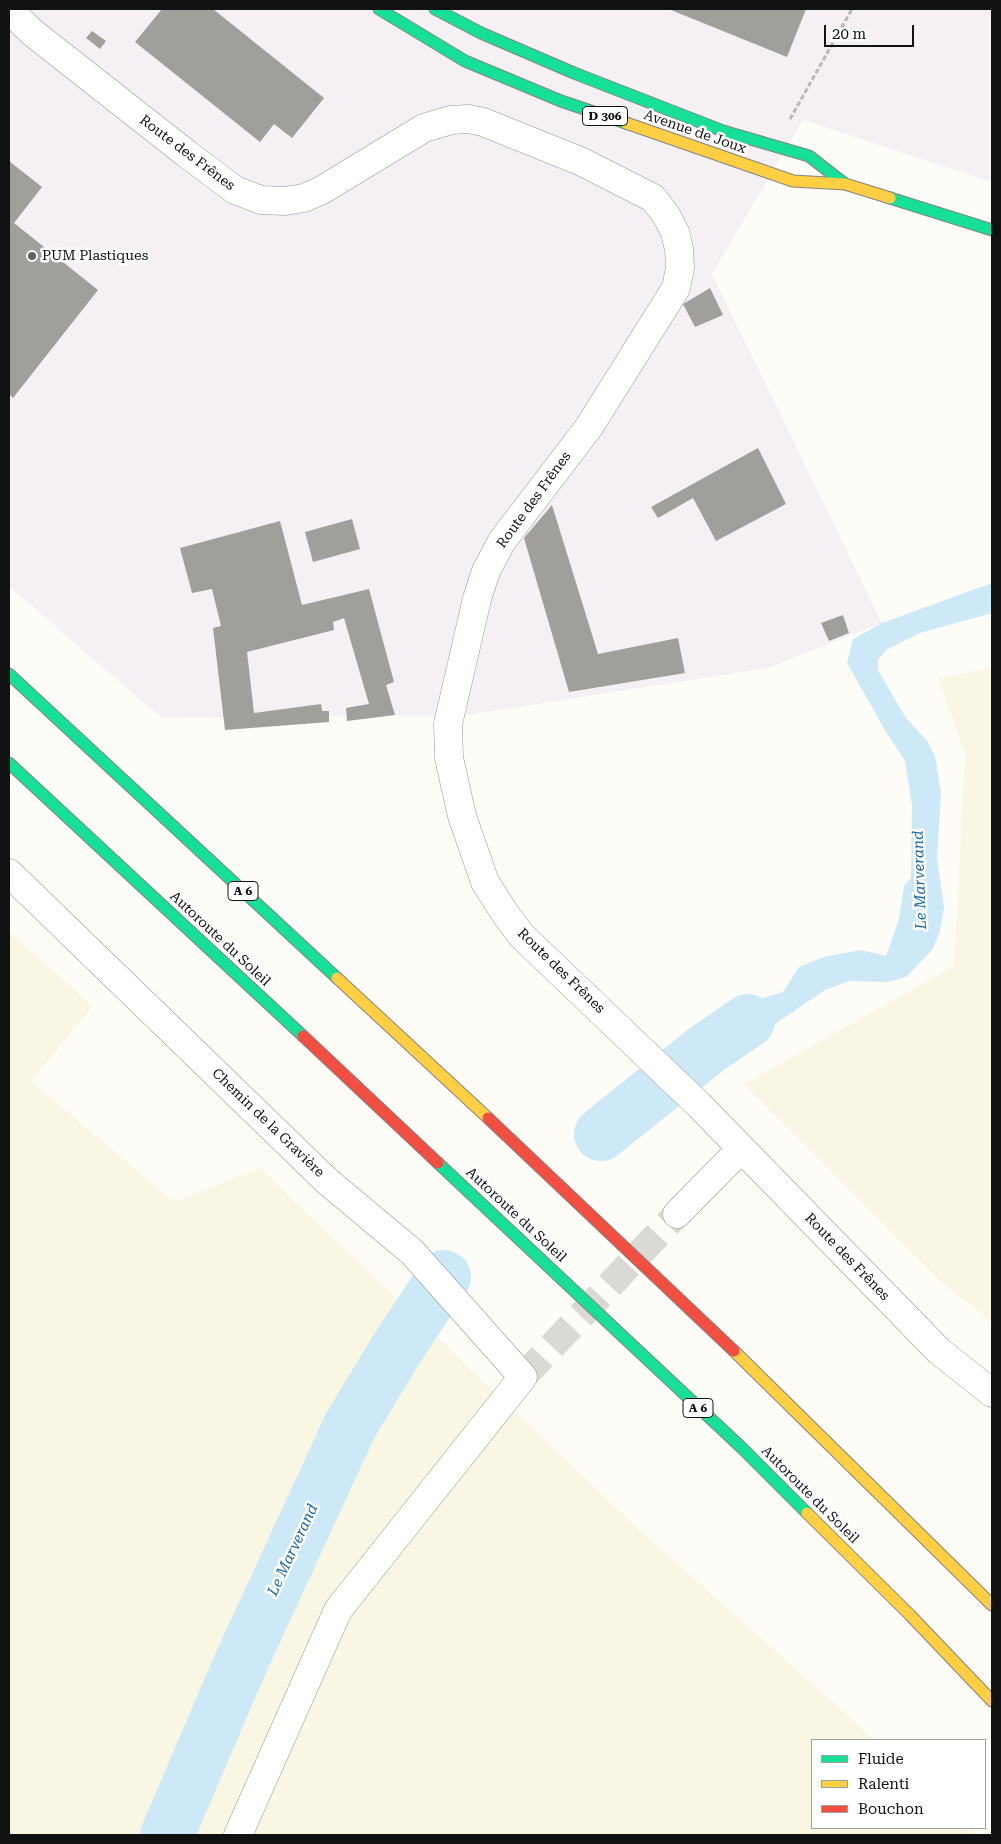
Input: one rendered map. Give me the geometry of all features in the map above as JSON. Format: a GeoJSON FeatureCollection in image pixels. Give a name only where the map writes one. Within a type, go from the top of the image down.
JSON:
{"type":"FeatureCollection","features":[{"type":"Feature","properties":{"kind":"main road","name":"Avenue de Joux"},"geometry":{"type":"LineString","coordinates":[[379,9],[465,61],[561,101],[793,182],[845,184],[992,230]]}},
{"type":"Feature","properties":{"kind":"main road","name":"Avenue de Joux"},"geometry":{"type":"LineString","coordinates":[[435,9],[481,33],[574,73],[723,131],[810,156],[845,184]]}},
{"type":"Feature","properties":{"kind":"main road","name":"A 6"},"geometry":{"type":"LineString","coordinates":[[9,674],[478,1109],[782,1396],[992,1604]]}},
{"type":"Feature","properties":{"kind":"main road","name":"Autoroute du Soleil"},"geometry":{"type":"LineString","coordinates":[[9,763],[743,1449],[910,1615],[992,1701]]}},
{"type":"Feature","properties":{"kind":"street","name":"Route des Frênes"},"geometry":{"type":"LineString","coordinates":[[9,10],[33,33],[187,154],[235,190],[261,200],[285,201],[304,198],[322,190],[424,128],[451,120],[469,119],[483,122],[580,161],[653,198],[666,215],[675,232],[679,249],[680,268],[676,288],[589,426],[502,541],[486,571],[476,599],[448,724],[448,758],[455,787],[473,852],[485,882],[522,936],[698,1104],[938,1351],[992,1393]]}},
{"type":"Feature","properties":{"kind":"street","name":"Chemin de la Gravière"},"geometry":{"type":"LineString","coordinates":[[9,872],[328,1181],[412,1252],[523,1377],[338,1610],[238,1835]]}},
{"type":"Feature","properties":{"kind":"street"},"geometry":{"type":"LineString","coordinates":[[677,1214],[741,1149]]}},
{"type":"Feature","properties":{"kind":"path"},"geometry":{"type":"LineString","coordinates":[[774,147],[852,9]]}},
{"type":"Feature","properties":{"kind":"shaded area"},"geometry":{"type":"Polygon","coordinates":[[[9,9],[992,9],[992,182],[803,120],[712,274],[882,623],[768,668],[467,715],[161,718],[9,586],[9,9]]]}},
{"type":"Feature","properties":{"kind":"shaded area"},"geometry":{"type":"Polygon","coordinates":[[[992,668],[992,1322],[941,1282],[744,1084],[954,966],[965,752],[938,678],[992,668]]]}},
{"type":"Feature","properties":{"kind":"shaded area"},"geometry":{"type":"Polygon","coordinates":[[[9,932],[93,1006],[31,1081],[174,1202],[260,1168],[634,1525],[874,1739],[811,1739],[811,1829],[972,1829],[978,1835],[9,1835],[9,932]]]}},
{"type":"Feature","properties":{"kind":"water"},"geometry":{"type":"Polygon","coordinates":[[[992,583],[992,613],[920,633],[886,650],[878,660],[878,670],[906,718],[928,742],[935,756],[941,792],[937,857],[944,907],[940,931],[932,950],[906,977],[888,982],[849,981],[825,990],[715,1065],[700,1068],[689,1066],[690,1050],[705,1030],[760,999],[783,992],[799,967],[824,957],[861,950],[886,956],[899,919],[904,886],[911,878],[912,806],[905,761],[886,732],[847,663],[853,639],[882,623],[992,583]]]}},
{"type":"Feature","properties":{"kind":"water"},"geometry":{"type":"Polygon","coordinates":[[[641,1079],[658,1084],[663,1093],[659,1108],[628,1136],[605,1136],[601,1129],[603,1115],[618,1093],[641,1079]]]}},
{"type":"Feature","properties":{"kind":"building"},"geometry":{"type":"Polygon","coordinates":[[[162,9],[213,9],[324,98],[292,138],[274,124],[260,142],[135,42],[162,9]]]}},
{"type":"Feature","properties":{"kind":"building"},"geometry":{"type":"Polygon","coordinates":[[[671,9],[806,9],[787,57],[671,9]]]}},
{"type":"Feature","properties":{"kind":"building"},"geometry":{"type":"Polygon","coordinates":[[[92,31],[106,41],[100,49],[86,38],[92,31]]]}},
{"type":"Feature","properties":{"kind":"building","name":"PUM Plastiques"},"geometry":{"type":"Polygon","coordinates":[[[9,161],[42,187],[14,223],[98,290],[13,398],[9,394],[9,161]]]}},
{"type":"Feature","properties":{"kind":"building"},"geometry":{"type":"Polygon","coordinates":[[[710,288],[723,315],[695,327],[683,304],[710,288]]]}},
{"type":"Feature","properties":{"kind":"building"},"geometry":{"type":"Polygon","coordinates":[[[758,448],[786,504],[716,541],[693,498],[658,518],[651,507],[758,448]]]}},
{"type":"Feature","properties":{"kind":"building"},"geometry":{"type":"Polygon","coordinates":[[[552,505],[598,654],[678,638],[685,673],[569,692],[524,538],[552,505]]]}},
{"type":"Feature","properties":{"kind":"building"},"geometry":{"type":"Polygon","coordinates":[[[352,519],[360,549],[313,562],[305,532],[352,519]]]}},
{"type":"Feature","properties":{"kind":"building"},"geometry":{"type":"Polygon","coordinates":[[[280,521],[302,605],[369,589],[394,682],[386,685],[395,715],[347,721],[346,708],[369,704],[344,618],[333,622],[334,630],[247,652],[254,713],[321,704],[322,711],[329,711],[329,722],[225,730],[213,628],[221,626],[212,589],[192,593],[180,548],[280,521]]]}},
{"type":"Feature","properties":{"kind":"building"},"geometry":{"type":"Polygon","coordinates":[[[843,615],[849,633],[829,641],[821,623],[843,615]]]}},
{"type":"Feature","properties":{"kind":"waterway","name":"Le Marverand"},"geometry":{"type":"LineString","coordinates":[[601,1134],[707,1049],[748,1021]]}},
{"type":"Feature","properties":{"kind":"waterway","name":"Le Marverand"},"geometry":{"type":"LineString","coordinates":[[167,1835],[238,1669],[350,1426],[396,1350],[444,1277]]}},
{"type":"Feature","properties":{"kind":"tunnel"},"geometry":{"type":"LineString","coordinates":[[523,1377],[677,1214]]}},
{"type":"Feature","properties":{"kind":"traffic: fast"},"geometry":{"type":"LineString","coordinates":[[379,9],[465,61],[561,101],[626,123]]}},
{"type":"Feature","properties":{"kind":"traffic: fast"},"geometry":{"type":"LineString","coordinates":[[435,9],[481,33],[574,73],[723,131],[809,156],[845,184]]}},
{"type":"Feature","properties":{"kind":"traffic: fast"},"geometry":{"type":"LineString","coordinates":[[890,198],[992,230]]}},
{"type":"Feature","properties":{"kind":"traffic: fast"},"geometry":{"type":"LineString","coordinates":[[9,674],[337,978]]}},
{"type":"Feature","properties":{"kind":"traffic: fast"},"geometry":{"type":"LineString","coordinates":[[9,763],[303,1036]]}},
{"type":"Feature","properties":{"kind":"traffic: fast"},"geometry":{"type":"LineString","coordinates":[[438,1163],[743,1449],[807,1513]]}},
{"type":"Feature","properties":{"kind":"traffic: slow"},"geometry":{"type":"LineString","coordinates":[[626,123],[793,181],[845,184],[890,198]]}},
{"type":"Feature","properties":{"kind":"traffic: slow"},"geometry":{"type":"LineString","coordinates":[[337,978],[488,1118]]}},
{"type":"Feature","properties":{"kind":"traffic: slow"},"geometry":{"type":"LineString","coordinates":[[734,1351],[992,1605]]}},
{"type":"Feature","properties":{"kind":"traffic: slow"},"geometry":{"type":"LineString","coordinates":[[807,1513],[910,1615],[992,1701]]}},
{"type":"Feature","properties":{"kind":"traffic: jam"},"geometry":{"type":"LineString","coordinates":[[303,1036],[438,1163]]}},
{"type":"Feature","properties":{"kind":"traffic: jam"},"geometry":{"type":"LineString","coordinates":[[488,1118],[734,1351]]}},
{"type":"Feature","properties":{"kind":"place","name":"PUM Plastiques"},"geometry":{"type":"Point","coordinates":[32,256]}}]}
